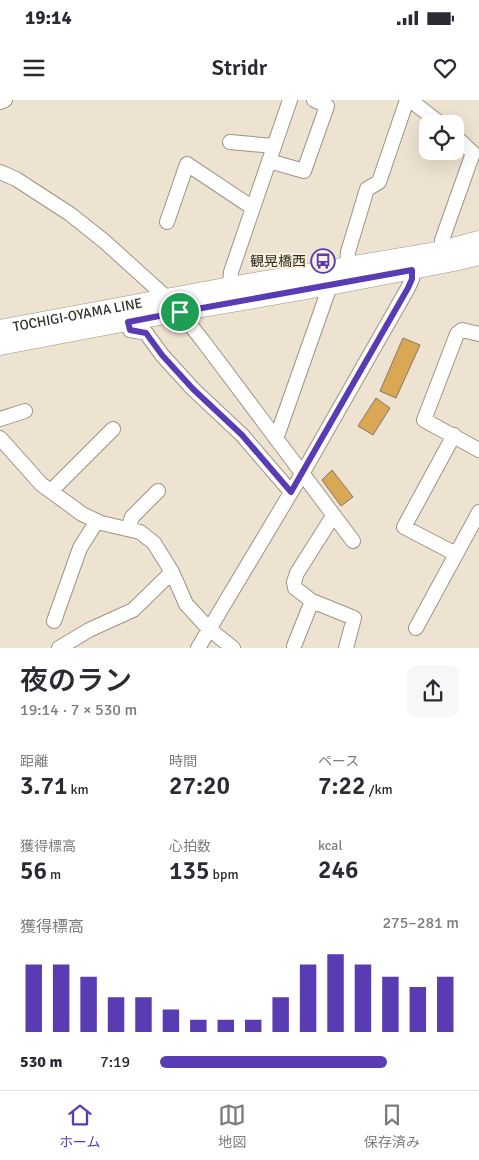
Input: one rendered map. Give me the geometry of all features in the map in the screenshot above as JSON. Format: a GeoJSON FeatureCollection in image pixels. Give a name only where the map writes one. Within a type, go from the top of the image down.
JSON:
{"type":"FeatureCollection","features":[{"type":"Feature","properties":{"kind":"main road","name":"TOCHIGI-OYAMA LINE"},"geometry":{"type":"LineString","coordinates":[[0,329],[230,286],[442,250],[479,240]]}},
{"type":"Feature","properties":{"kind":"main road","name":"TOCHIGI-OYAMA LINE"},"geometry":{"type":"LineString","coordinates":[[0,346],[330,286],[479,256]]}},
{"type":"Feature","properties":{"kind":"street"},"geometry":{"type":"LineString","coordinates":[[0,102],[5,100]]}},
{"type":"Feature","properties":{"kind":"street"},"geometry":{"type":"LineString","coordinates":[[230,286],[231,272],[290,100]]}},
{"type":"Feature","properties":{"kind":"street"},"geometry":{"type":"LineString","coordinates":[[269,161],[304,171],[327,106],[314,100]]}},
{"type":"Feature","properties":{"kind":"street"},"geometry":{"type":"LineString","coordinates":[[347,266],[348,252],[368,189],[379,182],[409,100],[428,115]]}},
{"type":"Feature","properties":{"kind":"street"},"geometry":{"type":"LineString","coordinates":[[442,250],[442,240],[476,147],[464,141]]}},
{"type":"Feature","properties":{"kind":"street"},"geometry":{"type":"LineString","coordinates":[[230,142],[274,146]]}},
{"type":"Feature","properties":{"kind":"street"},"geometry":{"type":"LineString","coordinates":[[167,222],[187,164],[253,208]]}},
{"type":"Feature","properties":{"kind":"street"},"geometry":{"type":"LineString","coordinates":[[0,172],[16,179],[70,214],[104,241],[167,298],[180,312],[353,541]]}},
{"type":"Feature","properties":{"kind":"street"},"geometry":{"type":"LineString","coordinates":[[198,648],[302,474],[408,288],[412,279],[412,270]]}},
{"type":"Feature","properties":{"kind":"street"},"geometry":{"type":"LineString","coordinates":[[276,439],[330,286]]}},
{"type":"Feature","properties":{"kind":"street"},"geometry":{"type":"LineString","coordinates":[[128,322],[130,330],[146,333],[162,355],[242,435],[291,492]]}},
{"type":"Feature","properties":{"kind":"street"},"geometry":{"type":"LineString","coordinates":[[479,334],[462,330],[456,334],[424,420],[479,450]]}},
{"type":"Feature","properties":{"kind":"street"},"geometry":{"type":"LineString","coordinates":[[0,419],[25,412]]}},
{"type":"Feature","properties":{"kind":"street"},"geometry":{"type":"LineString","coordinates":[[51,491],[113,429]]}},
{"type":"Feature","properties":{"kind":"street"},"geometry":{"type":"LineString","coordinates":[[454,435],[404,527],[456,554]]}},
{"type":"Feature","properties":{"kind":"street"},"geometry":{"type":"LineString","coordinates":[[0,438],[41,484],[82,514],[97,521],[140,532],[154,542],[172,572],[186,604],[210,629],[233,648]]}},
{"type":"Feature","properties":{"kind":"street"},"geometry":{"type":"LineString","coordinates":[[128,529],[132,517],[158,492]]}},
{"type":"Feature","properties":{"kind":"street"},"geometry":{"type":"LineString","coordinates":[[416,628],[479,512]]}},
{"type":"Feature","properties":{"kind":"street"},"geometry":{"type":"LineString","coordinates":[[333,516],[297,573],[294,582],[295,588],[312,601],[354,618],[346,648]]}},
{"type":"Feature","properties":{"kind":"street"},"geometry":{"type":"LineString","coordinates":[[54,621],[80,548],[97,521]]}},
{"type":"Feature","properties":{"kind":"street"},"geometry":{"type":"LineString","coordinates":[[59,648],[89,630],[133,610],[172,572]]}},
{"type":"Feature","properties":{"kind":"street"},"geometry":{"type":"LineString","coordinates":[[294,646],[312,601]]}},
{"type":"Feature","properties":{"kind":"building"},"geometry":{"type":"Polygon","coordinates":[[[403,338],[420,345],[396,398],[380,391],[403,338]]]}},
{"type":"Feature","properties":{"kind":"building"},"geometry":{"type":"Polygon","coordinates":[[[376,398],[390,408],[373,435],[358,426],[376,398]]]}},
{"type":"Feature","properties":{"kind":"building"},"geometry":{"type":"Polygon","coordinates":[[[332,470],[353,497],[341,506],[322,480],[332,470]]]}},
{"type":"Feature","properties":{"kind":"place","name":"観晃橋西"},"geometry":{"type":"Point","coordinates":[323,261]}},
{"type":"Feature","properties":{"kind":"route"},"geometry":{"type":"LineString","coordinates":[[412,270],[412,279],[408,288],[291,492],[242,435],[193,389],[162,355],[146,333],[130,330],[128,322],[180,312],[412,270]]}}]}
